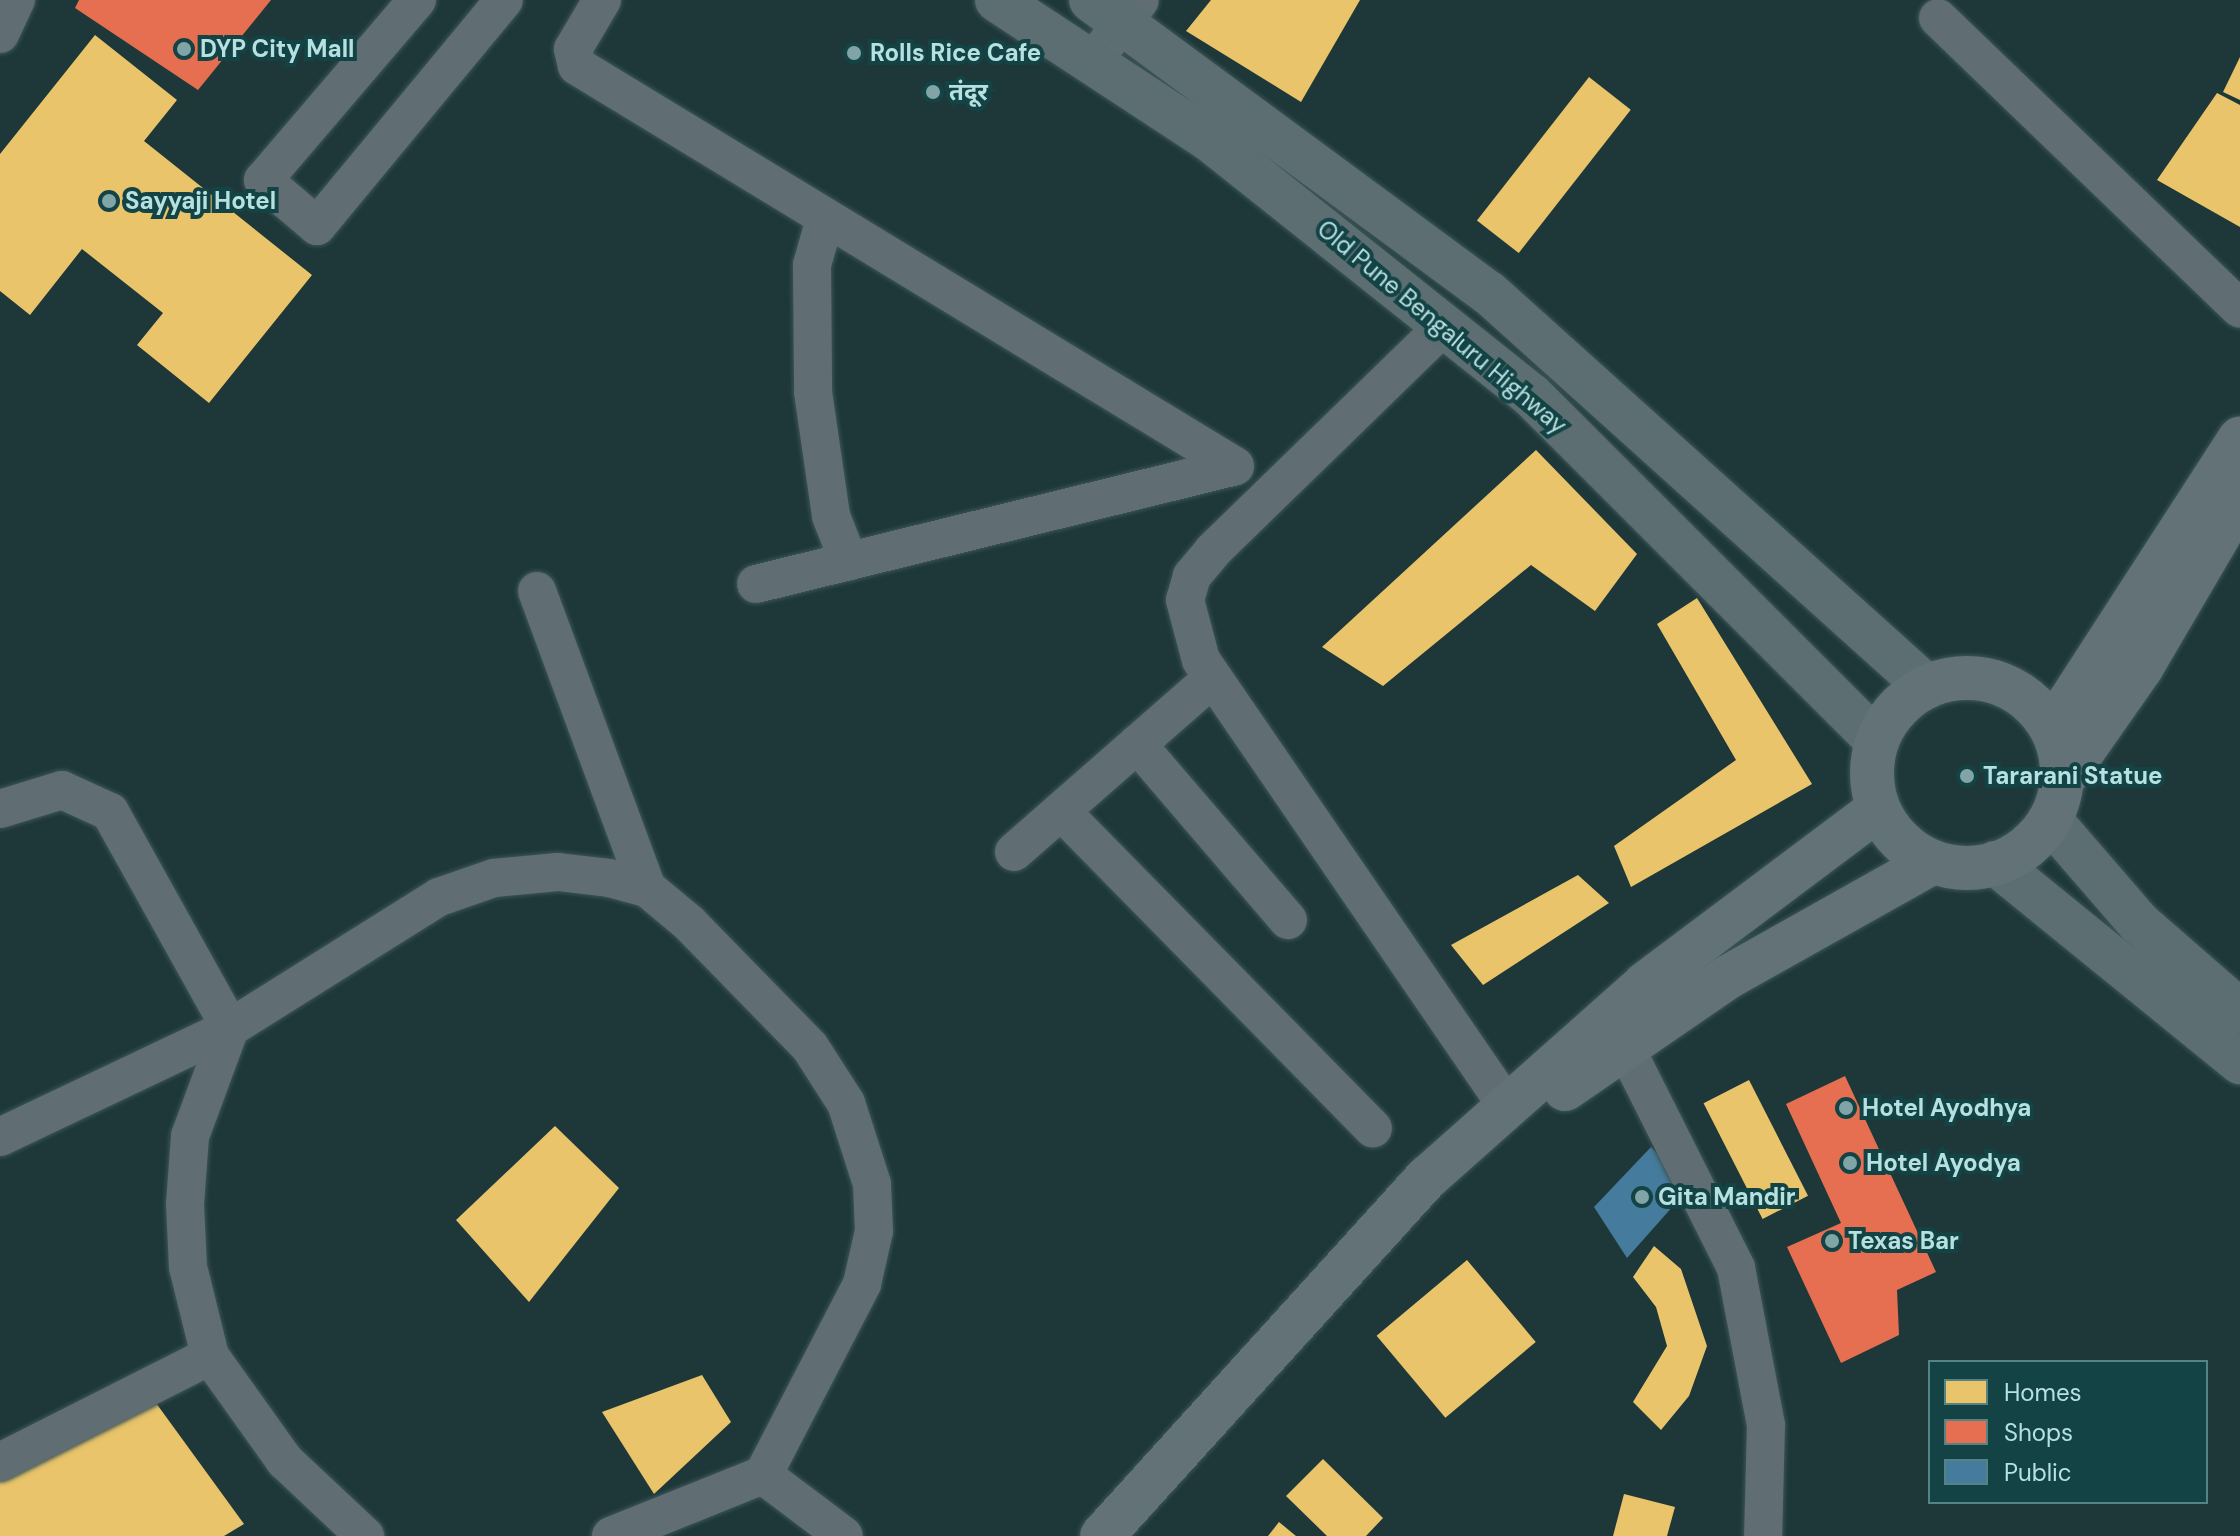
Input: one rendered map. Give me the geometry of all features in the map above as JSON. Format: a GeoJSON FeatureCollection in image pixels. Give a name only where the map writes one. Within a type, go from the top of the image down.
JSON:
{"type":"FeatureCollection","features":[{"type":"Feature","properties":{"kind":"highway"},"geometry":{"type":"LineString","coordinates":[[2056,800],[2052,729],[2240,438]]}},
{"type":"Feature","properties":{"kind":"highway"},"geometry":{"type":"LineString","coordinates":[[1141,1536],[1326,1323],[1490,1155],[1624,1045],[1933,862],[1995,863],[2017,854],[2056,800],[2141,668],[2240,499]]}},
{"type":"Feature","properties":{"kind":"highway"},"geometry":{"type":"LineString","coordinates":[[1933,862],[1891,832],[1878,809],[1872,764],[1877,741],[1888,719],[1927,687],[1967,678],[2004,685],[2052,729]]}},
{"type":"Feature","properties":{"kind":"highway"},"geometry":{"type":"LineString","coordinates":[[1102,1536],[1428,1177],[1506,1105],[1700,940],[1878,809]]}},
{"type":"Feature","properties":{"kind":"main road","name":"Old Pune Bengaluru Highway"},"geometry":{"type":"LineString","coordinates":[[997,0],[1209,139],[1531,395],[1877,741]]}},
{"type":"Feature","properties":{"kind":"main road","name":"Old Pune Bengaluru Highway"},"geometry":{"type":"LineString","coordinates":[[1117,8],[1489,293],[1927,687]]}},
{"type":"Feature","properties":{"kind":"main road"},"geometry":{"type":"LineString","coordinates":[[2056,800],[2139,923],[2240,1011]]}},
{"type":"Feature","properties":{"kind":"main road"},"geometry":{"type":"LineString","coordinates":[[1995,863],[2240,1062]]}},
{"type":"Feature","properties":{"kind":"street"},"geometry":{"type":"LineString","coordinates":[[0,34],[16,0]]}},
{"type":"Feature","properties":{"kind":"street"},"geometry":{"type":"LineString","coordinates":[[417,0],[263,180],[317,226],[504,0]]}},
{"type":"Feature","properties":{"kind":"street"},"geometry":{"type":"LineString","coordinates":[[602,0],[573,49],[577,66],[1235,466],[756,584]]}},
{"type":"Feature","properties":{"kind":"street"},"geometry":{"type":"LineString","coordinates":[[1092,62],[1117,8]]}},
{"type":"Feature","properties":{"kind":"street"},"geometry":{"type":"LineString","coordinates":[[1938,18],[2240,309]]}},
{"type":"Feature","properties":{"kind":"street"},"geometry":{"type":"LineString","coordinates":[[825,219],[812,265],[813,392],[831,516],[849,562]]}},
{"type":"Feature","properties":{"kind":"street"},"geometry":{"type":"LineString","coordinates":[[1445,325],[1192,576],[1189,626],[1213,678],[1506,1105]]}},
{"type":"Feature","properties":{"kind":"street"},"geometry":{"type":"LineString","coordinates":[[537,591],[647,888],[810,1047],[846,1103],[872,1184],[874,1231],[862,1284],[763,1475],[611,1536]]}},
{"type":"Feature","properties":{"kind":"street"},"geometry":{"type":"LineString","coordinates":[[1014,852],[1213,678]]}},
{"type":"Feature","properties":{"kind":"street"},"geometry":{"type":"LineString","coordinates":[[1137,744],[1288,920]]}},
{"type":"Feature","properties":{"kind":"street"},"geometry":{"type":"LineString","coordinates":[[0,809],[62,790],[110,812],[230,1028],[190,1136],[185,1204],[188,1267],[210,1356],[285,1461],[365,1536]]}},
{"type":"Feature","properties":{"kind":"street"},"geometry":{"type":"LineString","coordinates":[[1061,811],[1373,1128]]}},
{"type":"Feature","properties":{"kind":"street"},"geometry":{"type":"LineString","coordinates":[[0,1137],[230,1028],[439,897],[494,878],[558,872],[647,888]]}},
{"type":"Feature","properties":{"kind":"street"},"geometry":{"type":"LineString","coordinates":[[1624,1045],[1736,1268],[1766,1425],[1763,1536]]}},
{"type":"Feature","properties":{"kind":"street"},"geometry":{"type":"LineString","coordinates":[[0,1462],[210,1356]]}},
{"type":"Feature","properties":{"kind":"street"},"geometry":{"type":"LineString","coordinates":[[763,1475],[844,1536]]}},
{"type":"Feature","properties":{"kind":"building: Homes"},"geometry":{"type":"Polygon","coordinates":[[[1211,0],[1360,0],[1301,102],[1186,31],[1211,0]]]}},
{"type":"Feature","properties":{"kind":"building: Homes","name":"Sayyaji Hotel"},"geometry":{"type":"Polygon","coordinates":[[[95,35],[177,100],[144,141],[312,275],[209,403],[137,345],[163,313],[82,249],[30,315],[0,291],[0,154],[95,35]]]}},
{"type":"Feature","properties":{"kind":"building: Homes"},"geometry":{"type":"Polygon","coordinates":[[[2240,57],[2240,100],[2223,92],[2240,57]]]}},
{"type":"Feature","properties":{"kind":"building: Homes"},"geometry":{"type":"Polygon","coordinates":[[[1589,77],[1631,110],[1519,253],[1477,220],[1589,77]]]}},
{"type":"Feature","properties":{"kind":"building: Homes"},"geometry":{"type":"Polygon","coordinates":[[[2217,93],[2240,105],[2240,227],[2157,180],[2217,93]]]}},
{"type":"Feature","properties":{"kind":"building: Homes"},"geometry":{"type":"Polygon","coordinates":[[[1536,450],[1637,554],[1595,611],[1531,565],[1383,686],[1322,647],[1536,450]]]}},
{"type":"Feature","properties":{"kind":"building: Homes"},"geometry":{"type":"Polygon","coordinates":[[[1697,598],[1812,784],[1631,887],[1614,846],[1736,760],[1657,624],[1697,598]]]}},
{"type":"Feature","properties":{"kind":"building: Homes"},"geometry":{"type":"Polygon","coordinates":[[[1578,875],[1609,903],[1483,985],[1451,945],[1578,875]]]}},
{"type":"Feature","properties":{"kind":"building: Homes"},"geometry":{"type":"Polygon","coordinates":[[[1749,1080],[1808,1196],[1763,1219],[1704,1103],[1749,1080]]]}},
{"type":"Feature","properties":{"kind":"building: Homes"},"geometry":{"type":"Polygon","coordinates":[[[555,1126],[619,1188],[529,1302],[456,1220],[555,1126]]]}},
{"type":"Feature","properties":{"kind":"building: Homes"},"geometry":{"type":"Polygon","coordinates":[[[1654,1246],[1681,1269],[1707,1346],[1689,1396],[1661,1430],[1633,1402],[1667,1346],[1656,1307],[1633,1277],[1654,1246]]]}},
{"type":"Feature","properties":{"kind":"building: Homes"},"geometry":{"type":"Polygon","coordinates":[[[1467,1260],[1536,1342],[1445,1418],[1377,1336],[1467,1260]]]}},
{"type":"Feature","properties":{"kind":"building: Homes"},"geometry":{"type":"Polygon","coordinates":[[[702,1375],[731,1422],[654,1494],[602,1412],[702,1375]]]}},
{"type":"Feature","properties":{"kind":"building: Homes"},"geometry":{"type":"Polygon","coordinates":[[[156,1403],[244,1524],[224,1536],[0,1536],[0,1478],[156,1403]]]}},
{"type":"Feature","properties":{"kind":"building: Homes"},"geometry":{"type":"Polygon","coordinates":[[[1323,1459],[1383,1518],[1366,1536],[1327,1536],[1286,1496],[1323,1459]]]}},
{"type":"Feature","properties":{"kind":"building: Homes"},"geometry":{"type":"Polygon","coordinates":[[[1624,1494],[1675,1507],[1667,1536],[1613,1536],[1624,1494]]]}},
{"type":"Feature","properties":{"kind":"building: Homes"},"geometry":{"type":"Polygon","coordinates":[[[1279,1522],[1296,1536],[1268,1536],[1279,1522]]]}},
{"type":"Feature","properties":{"kind":"building: Shops","name":"DYP City Mall"},"geometry":{"type":"Polygon","coordinates":[[[79,0],[271,0],[198,90],[75,8],[79,0]]]}},
{"type":"Feature","properties":{"kind":"building: Shops","name":"Hotel Ayodya"},"geometry":{"type":"Polygon","coordinates":[[[1845,1076],[1936,1272],[1897,1290],[1899,1335],[1841,1363],[1787,1247],[1841,1223],[1786,1104],[1845,1076]]]}},
{"type":"Feature","properties":{"kind":"building: Public","name":"Gita Mandir"},"geometry":{"type":"Polygon","coordinates":[[[1651,1147],[1690,1187],[1627,1258],[1594,1207],[1651,1147]]]}},
{"type":"Feature","properties":{"kind":"place","name":"DYP City Mall"},"geometry":{"type":"Point","coordinates":[184,49]}},
{"type":"Feature","properties":{"kind":"place","name":"Rolls Rice Cafe"},"geometry":{"type":"Point","coordinates":[854,53]}},
{"type":"Feature","properties":{"kind":"place","name":"तंदूर"},"geometry":{"type":"Point","coordinates":[933,92]}},
{"type":"Feature","properties":{"kind":"place","name":"Sayyaji Hotel"},"geometry":{"type":"Point","coordinates":[109,201]}},
{"type":"Feature","properties":{"kind":"place","name":"Tararani Statue"},"geometry":{"type":"Point","coordinates":[1967,776]}},
{"type":"Feature","properties":{"kind":"place","name":"Hotel Ayodhya"},"geometry":{"type":"Point","coordinates":[1846,1108]}},
{"type":"Feature","properties":{"kind":"place","name":"Hotel Ayodya"},"geometry":{"type":"Point","coordinates":[1850,1163]}},
{"type":"Feature","properties":{"kind":"place","name":"Gita Mandir"},"geometry":{"type":"Point","coordinates":[1642,1197]}},
{"type":"Feature","properties":{"kind":"place","name":"Texas Bar"},"geometry":{"type":"Point","coordinates":[1832,1241]}}]}
